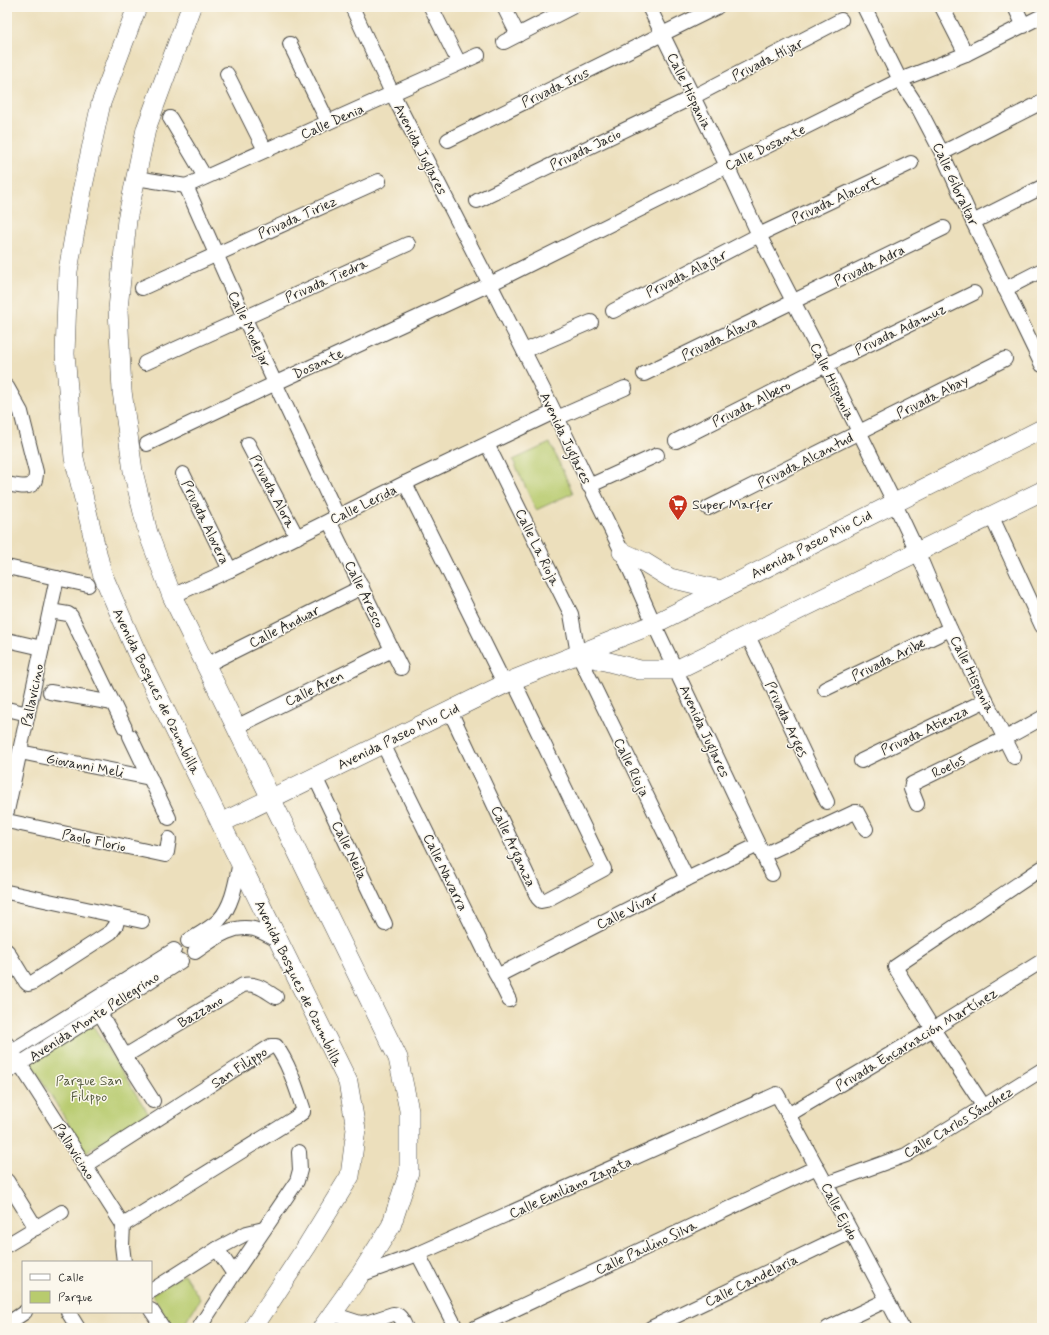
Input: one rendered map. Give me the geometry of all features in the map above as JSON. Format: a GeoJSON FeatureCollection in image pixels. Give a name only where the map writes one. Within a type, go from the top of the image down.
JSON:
{"type":"FeatureCollection","features":[{"type":"Feature","properties":{"kind":"main road","name":"Avenida Bosques de Ozumbilla"},"geometry":{"type":"LineString","coordinates":[[137,7],[101,103],[82,191],[68,271],[65,354],[74,458],[102,573],[136,650],[348,1082],[356,1129],[350,1176],[307,1246],[253,1328]]}},
{"type":"Feature","properties":{"kind":"main road"},"geometry":{"type":"LineString","coordinates":[[191,7],[146,129],[127,220],[118,309],[122,391],[133,471],[148,533],[172,596],[398,1058],[409,1110],[409,1172],[391,1226],[360,1275],[327,1321]]}},
{"type":"Feature","properties":{"kind":"main road","name":"Avenida Paseo Mio Cid"},"geometry":{"type":"LineString","coordinates":[[221,823],[509,683],[654,624],[894,502],[1042,429]]}},
{"type":"Feature","properties":{"kind":"main road"},"geometry":{"type":"LineString","coordinates":[[578,654],[640,670],[676,670],[1042,491]]}},
{"type":"Feature","properties":{"kind":"main road"},"geometry":{"type":"LineString","coordinates":[[622,552],[644,562],[670,578],[720,590]]}},
{"type":"Feature","properties":{"kind":"street","name":"Avenida Juglares"},"geometry":{"type":"LineString","coordinates":[[352,7],[392,94],[556,415],[622,552],[654,624],[772,874]]}},
{"type":"Feature","properties":{"kind":"street"},"geometry":{"type":"LineString","coordinates":[[431,7],[459,63]]}},
{"type":"Feature","properties":{"kind":"street"},"geometry":{"type":"LineString","coordinates":[[504,7],[518,35]]}},
{"type":"Feature","properties":{"kind":"street"},"geometry":{"type":"LineString","coordinates":[[504,42],[572,7]]}},
{"type":"Feature","properties":{"kind":"street","name":"Calle Hispania"},"geometry":{"type":"LineString","coordinates":[[649,7],[760,235],[894,502],[917,551],[950,629],[1014,757]]}},
{"type":"Feature","properties":{"kind":"street","name":"Privada Irus"},"geometry":{"type":"LineString","coordinates":[[448,140],[717,7]]}},
{"type":"Feature","properties":{"kind":"street","name":"Calle Gibraltar"},"geometry":{"type":"LineString","coordinates":[[864,7],[900,80],[919,109],[942,153],[973,222],[1042,365]]}},
{"type":"Feature","properties":{"kind":"street"},"geometry":{"type":"LineString","coordinates":[[942,7],[966,54]]}},
{"type":"Feature","properties":{"kind":"street"},"geometry":{"type":"LineString","coordinates":[[1015,7],[1024,26]]}},
{"type":"Feature","properties":{"kind":"street","name":"Calle Dosante"},"geometry":{"type":"LineString","coordinates":[[490,284],[900,80],[966,54],[1042,16]]}},
{"type":"Feature","properties":{"kind":"street","name":"Privada Híjar"},"geometry":{"type":"LineString","coordinates":[[693,97],[841,20]]}},
{"type":"Feature","properties":{"kind":"street"},"geometry":{"type":"LineString","coordinates":[[290,44],[328,122]]}},
{"type":"Feature","properties":{"kind":"street","name":"Calle Denia"},"geometry":{"type":"LineString","coordinates":[[186,186],[478,55]]}},
{"type":"Feature","properties":{"kind":"street"},"geometry":{"type":"LineString","coordinates":[[227,74],[265,150]]}},
{"type":"Feature","properties":{"kind":"street","name":"Privada Jacio"},"geometry":{"type":"LineString","coordinates":[[477,201],[693,97]]}},
{"type":"Feature","properties":{"kind":"street"},"geometry":{"type":"LineString","coordinates":[[942,153],[1042,102]]}},
{"type":"Feature","properties":{"kind":"street"},"geometry":{"type":"LineString","coordinates":[[170,118],[205,178]]}},
{"type":"Feature","properties":{"kind":"street","name":"Privada Alacort"},"geometry":{"type":"LineString","coordinates":[[760,235],[911,163]]}},
{"type":"Feature","properties":{"kind":"street"},"geometry":{"type":"LineString","coordinates":[[136,178],[186,186]]}},
{"type":"Feature","properties":{"kind":"street","name":"Privada Tiriez"},"geometry":{"type":"LineString","coordinates":[[142,288],[379,180]]}},
{"type":"Feature","properties":{"kind":"street","name":"Calle Modejar"},"geometry":{"type":"LineString","coordinates":[[186,186],[244,317],[276,383],[334,519]]}},
{"type":"Feature","properties":{"kind":"street"},"geometry":{"type":"LineString","coordinates":[[973,222],[1042,187]]}},
{"type":"Feature","properties":{"kind":"street","name":"Privada Adra"},"geometry":{"type":"LineString","coordinates":[[794,301],[944,228]]}},
{"type":"Feature","properties":{"kind":"street","name":"Privada Alajar"},"geometry":{"type":"LineString","coordinates":[[613,311],[760,235]]}},
{"type":"Feature","properties":{"kind":"street","name":"Privada Tiedra"},"geometry":{"type":"LineString","coordinates":[[145,363],[408,244]]}},
{"type":"Feature","properties":{"kind":"street"},"geometry":{"type":"LineString","coordinates":[[1005,289],[1042,270]]}},
{"type":"Feature","properties":{"kind":"street","name":"Dosante"},"geometry":{"type":"LineString","coordinates":[[147,444],[490,284]]}},
{"type":"Feature","properties":{"kind":"street","name":"Privada Adamuz"},"geometry":{"type":"LineString","coordinates":[[826,365],[974,293]]}},
{"type":"Feature","properties":{"kind":"street","name":"Privada Álava"},"geometry":{"type":"LineString","coordinates":[[644,374],[794,301]]}},
{"type":"Feature","properties":{"kind":"street"},"geometry":{"type":"LineString","coordinates":[[524,351],[591,322]]}},
{"type":"Feature","properties":{"kind":"street","name":"Privada Abay"},"geometry":{"type":"LineString","coordinates":[[859,433],[1005,359]]}},
{"type":"Feature","properties":{"kind":"street","name":"Privada Albero"},"geometry":{"type":"LineString","coordinates":[[676,441],[826,365]]}},
{"type":"Feature","properties":{"kind":"street"},"geometry":{"type":"LineString","coordinates":[[7,387],[21,412],[36,472],[35,482],[32,485],[24,486],[7,484]]}},
{"type":"Feature","properties":{"kind":"street","name":"Calle Lerida"},"geometry":{"type":"LineString","coordinates":[[172,596],[230,570],[487,444],[625,388]]}},
{"type":"Feature","properties":{"kind":"street","name":"Privada Alcantud"},"geometry":{"type":"LineString","coordinates":[[708,508],[859,433]]}},
{"type":"Feature","properties":{"kind":"street","name":"Privada Alora"},"geometry":{"type":"LineString","coordinates":[[248,444],[297,537]]}},
{"type":"Feature","properties":{"kind":"street","name":"Calle La Rioja"},"geometry":{"type":"LineString","coordinates":[[487,444],[571,614],[578,654]]}},
{"type":"Feature","properties":{"kind":"street"},"geometry":{"type":"LineString","coordinates":[[589,486],[658,455]]}},
{"type":"Feature","properties":{"kind":"street","name":"Privada Alovera"},"geometry":{"type":"LineString","coordinates":[[183,474],[230,570]]}},
{"type":"Feature","properties":{"kind":"street","name":"Calle Arganza"},"geometry":{"type":"LineString","coordinates":[[406,483],[604,869],[546,900],[541,901],[538,898],[450,711]]}},
{"type":"Feature","properties":{"kind":"street"},"geometry":{"type":"LineString","coordinates":[[991,515],[1042,626]]}},
{"type":"Feature","properties":{"kind":"street","name":"Calle Aresco"},"geometry":{"type":"LineString","coordinates":[[334,519],[362,587],[401,668]]}},
{"type":"Feature","properties":{"kind":"street"},"geometry":{"type":"LineString","coordinates":[[7,567],[88,585]]}},
{"type":"Feature","properties":{"kind":"street","name":"Pallavicino"},"geometry":{"type":"LineString","coordinates":[[7,811],[10,780],[20,752],[57,578]]}},
{"type":"Feature","properties":{"kind":"street","name":"Calle Anduar"},"geometry":{"type":"LineString","coordinates":[[206,666],[362,587]]}},
{"type":"Feature","properties":{"kind":"street","name":"Giovanni Meli"},"geometry":{"type":"LineString","coordinates":[[50,610],[71,616],[169,818]]}},
{"type":"Feature","properties":{"kind":"street","name":"Privada Aribe"},"geometry":{"type":"LineString","coordinates":[[825,689],[950,629]]}},
{"type":"Feature","properties":{"kind":"street","name":"Privada Arges"},"geometry":{"type":"LineString","coordinates":[[748,636],[827,802]]}},
{"type":"Feature","properties":{"kind":"street"},"geometry":{"type":"LineString","coordinates":[[7,640],[42,648]]}},
{"type":"Feature","properties":{"kind":"street","name":"Calle Aren"},"geometry":{"type":"LineString","coordinates":[[236,727],[392,650]]}},
{"type":"Feature","properties":{"kind":"street","name":"Calle Rioja"},"geometry":{"type":"LineString","coordinates":[[578,654],[687,879]]}},
{"type":"Feature","properties":{"kind":"street"},"geometry":{"type":"LineString","coordinates":[[50,692],[113,703]]}},
{"type":"Feature","properties":{"kind":"street","name":"Privada Atienza"},"geometry":{"type":"LineString","coordinates":[[862,761],[986,700]]}},
{"type":"Feature","properties":{"kind":"street"},"geometry":{"type":"LineString","coordinates":[[7,709],[28,714]]}},
{"type":"Feature","properties":{"kind":"street"},"geometry":{"type":"LineString","coordinates":[[1004,739],[1042,718]]}},
{"type":"Feature","properties":{"kind":"street","name":"Roelos"},"geometry":{"type":"LineString","coordinates":[[917,804],[911,789],[912,784],[1004,739]]}},
{"type":"Feature","properties":{"kind":"street","name":"Calle Navarra"},"geometry":{"type":"LineString","coordinates":[[384,744],[509,1000]]}},
{"type":"Feature","properties":{"kind":"street","name":"Giovanni Meli"},"geometry":{"type":"LineString","coordinates":[[20,752],[150,778]]}},
{"type":"Feature","properties":{"kind":"street","name":"Calle Neila"},"geometry":{"type":"LineString","coordinates":[[315,777],[385,924]]}},
{"type":"Feature","properties":{"kind":"street","name":"Calle Vivar"},"geometry":{"type":"LineString","coordinates":[[497,976],[687,879],[855,812],[857,812],[866,829]]}},
{"type":"Feature","properties":{"kind":"street","name":"Paolo Florio"},"geometry":{"type":"LineString","coordinates":[[7,821],[165,855],[167,852],[169,839]]}},
{"type":"Feature","properties":{"kind":"street"},"geometry":{"type":"LineString","coordinates":[[204,939],[219,920],[230,902],[235,887],[240,862]]}},
{"type":"Feature","properties":{"kind":"street"},"geometry":{"type":"LineString","coordinates":[[984,1107],[895,967],[1042,868]]}},
{"type":"Feature","properties":{"kind":"street"},"geometry":{"type":"LineString","coordinates":[[7,892],[142,921]]}},
{"type":"Feature","properties":{"kind":"street"},"geometry":{"type":"LineString","coordinates":[[7,951],[26,982],[28,984],[32,983],[111,932],[116,925],[118,916]]}},
{"type":"Feature","properties":{"kind":"street"},"geometry":{"type":"LineString","coordinates":[[192,947],[204,939],[229,930],[240,928],[254,929],[279,941]]}},
{"type":"Feature","properties":{"kind":"street","name":"Avenida Monte Pellegrino"},"geometry":{"type":"LineString","coordinates":[[8,1050],[177,956]]}},
{"type":"Feature","properties":{"kind":"street","name":"Privada Encarnación Martínez"},"geometry":{"type":"LineString","coordinates":[[788,1116],[933,1029],[1042,961]]}},
{"type":"Feature","properties":{"kind":"street","name":"Avenida Monte Pellegrino"},"geometry":{"type":"LineString","coordinates":[[7,1072],[100,1013],[160,966]]}},
{"type":"Feature","properties":{"kind":"street","name":"Bazzano"},"geometry":{"type":"LineString","coordinates":[[125,1056],[243,985],[255,985],[276,997]]}},
{"type":"Feature","properties":{"kind":"street"},"geometry":{"type":"LineString","coordinates":[[100,1013],[153,1101]]}},
{"type":"Feature","properties":{"kind":"street","name":"San Filippo"},"geometry":{"type":"LineString","coordinates":[[84,1166],[271,1046],[276,1046],[279,1050],[292,1076],[304,1108],[303,1112],[123,1225]]}},
{"type":"Feature","properties":{"kind":"street","name":"Pallavicino"},"geometry":{"type":"LineString","coordinates":[[8,1050],[19,1064],[123,1225]]}},
{"type":"Feature","properties":{"kind":"street","name":"Calle Carlos Sánchez"},"geometry":{"type":"LineString","coordinates":[[826,1184],[906,1155],[1042,1070]]}},
{"type":"Feature","properties":{"kind":"street","name":"Calle Emiliano Zapata"},"geometry":{"type":"LineString","coordinates":[[360,1275],[418,1254],[777,1094]]}},
{"type":"Feature","properties":{"kind":"street","name":"Calle Ejido"},"geometry":{"type":"LineString","coordinates":[[777,1094],[902,1328]]}},
{"type":"Feature","properties":{"kind":"street"},"geometry":{"type":"LineString","coordinates":[[199,1328],[297,1181],[300,1170],[298,1152]]}},
{"type":"Feature","properties":{"kind":"street","name":"Calle Paulino Silva"},"geometry":{"type":"LineString","coordinates":[[475,1328],[816,1167]]}},
{"type":"Feature","properties":{"kind":"street"},"geometry":{"type":"LineString","coordinates":[[7,1181],[36,1228]]}},
{"type":"Feature","properties":{"kind":"street"},"geometry":{"type":"LineString","coordinates":[[7,1245],[62,1212]]}},
{"type":"Feature","properties":{"kind":"street"},"geometry":{"type":"LineString","coordinates":[[123,1225],[122,1245],[124,1261]]}},
{"type":"Feature","properties":{"kind":"street"},"geometry":{"type":"LineString","coordinates":[[152,1290],[217,1249],[247,1233],[264,1229]]}},
{"type":"Feature","properties":{"kind":"street","name":"Calle Candelaria"},"geometry":{"type":"LineString","coordinates":[[651,1328],[851,1232]]}},
{"type":"Feature","properties":{"kind":"street"},"geometry":{"type":"LineString","coordinates":[[217,1249],[234,1274]]}},
{"type":"Feature","properties":{"kind":"street"},"geometry":{"type":"LineString","coordinates":[[418,1254],[456,1328]]}},
{"type":"Feature","properties":{"kind":"street"},"geometry":{"type":"LineString","coordinates":[[828,1328],[887,1300]]}},
{"type":"Feature","properties":{"kind":"street"},"geometry":{"type":"LineString","coordinates":[[152,1312],[163,1328]]}},
{"type":"Feature","properties":{"kind":"street"},"geometry":{"type":"LineString","coordinates":[[7,1324],[24,1313]]}},
{"type":"Feature","properties":{"kind":"street"},"geometry":{"type":"LineString","coordinates":[[69,1313],[78,1328]]}},
{"type":"Feature","properties":{"kind":"street"},"geometry":{"type":"LineString","coordinates":[[327,1321],[360,1323],[369,1322],[396,1314],[400,1316],[406,1328]]}},
{"type":"Feature","properties":{"kind":"green space"},"geometry":{"type":"Polygon","coordinates":[[[550,443],[573,493],[536,510],[513,460],[550,443]]]}},
{"type":"Feature","properties":{"kind":"green space","name":"Parque San Filippo"},"geometry":{"type":"Polygon","coordinates":[[[92,1024],[148,1113],[86,1152],[30,1062],[92,1024]]]}},
{"type":"Feature","properties":{"kind":"green space"},"geometry":{"type":"Polygon","coordinates":[[[184,1274],[200,1299],[182,1328],[177,1327],[168,1320],[152,1294],[184,1274]]]}},
{"type":"Feature","properties":{"kind":"place","name":"Super Marfer"},"geometry":{"type":"Point","coordinates":[678,521]}}]}
